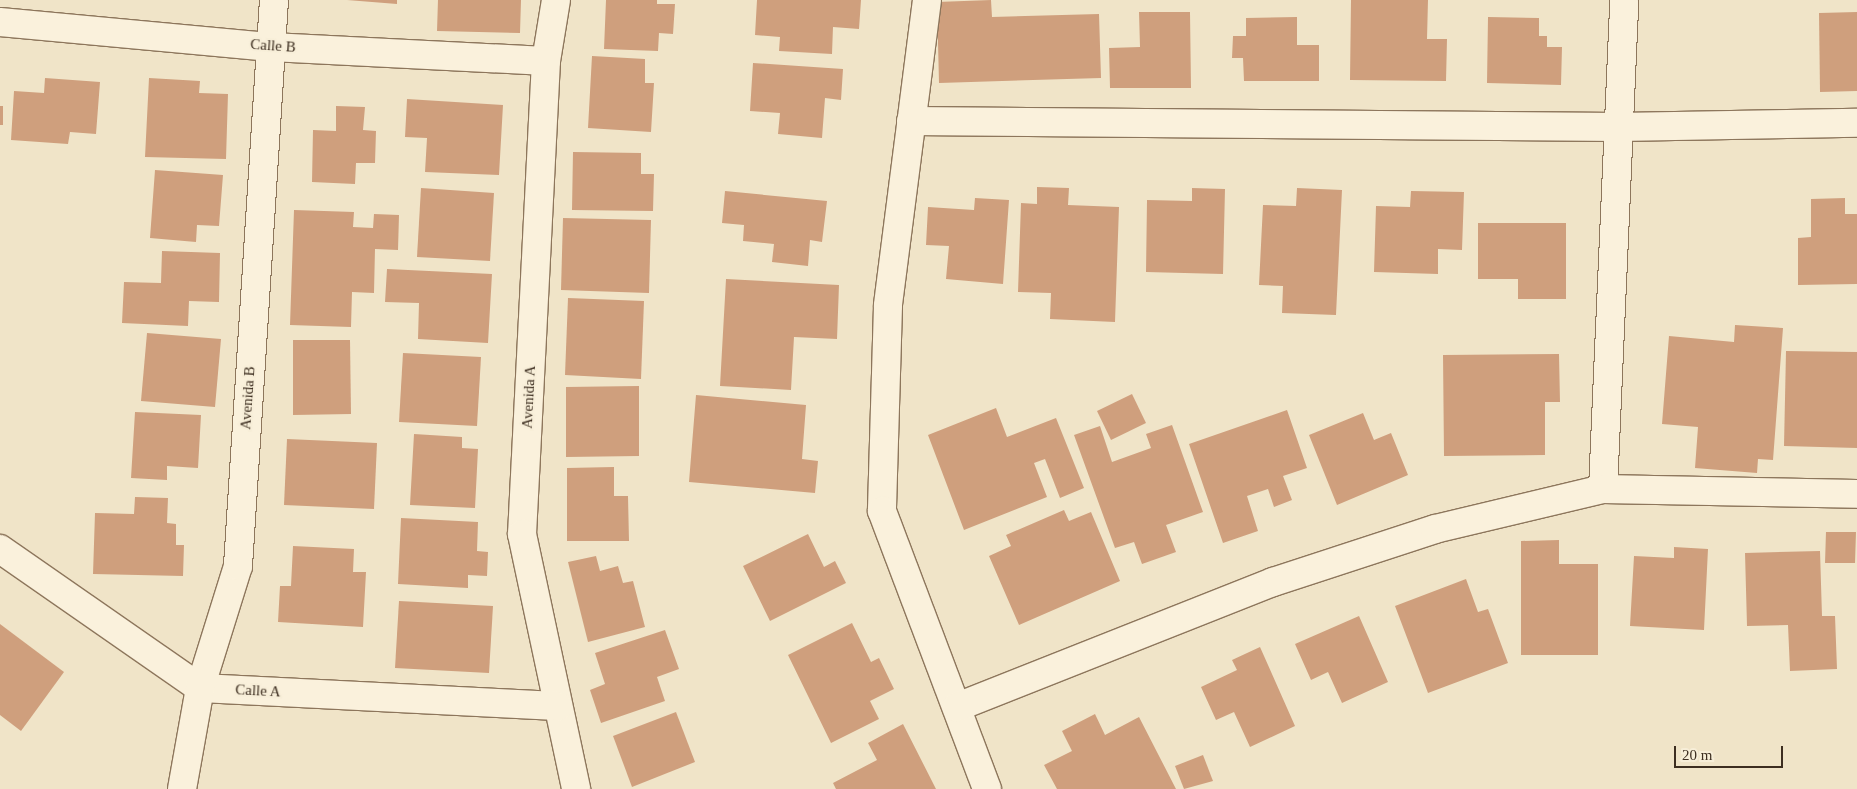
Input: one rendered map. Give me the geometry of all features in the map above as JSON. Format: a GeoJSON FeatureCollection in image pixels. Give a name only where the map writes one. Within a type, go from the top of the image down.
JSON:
{"type":"FeatureCollection","features":[{"type":"Feature","properties":{"kind":"street","name":"Avenida B"},"geometry":{"type":"LineString","coordinates":[[182,789],[200,688],[238,566],[274,0]]}},
{"type":"Feature","properties":{"kind":"street","name":"Avenida A"},"geometry":{"type":"LineString","coordinates":[[556,0],[546,61],[522,534],[576,789]]}},
{"type":"Feature","properties":{"kind":"street"},"geometry":{"type":"LineString","coordinates":[[927,0],[888,306],[882,511],[987,789]]}},
{"type":"Feature","properties":{"kind":"street"},"geometry":{"type":"LineString","coordinates":[[1603,489],[1624,0]]}},
{"type":"Feature","properties":{"kind":"street","name":"Calle B"},"geometry":{"type":"LineString","coordinates":[[0,22],[271,47],[546,61]]}},
{"type":"Feature","properties":{"kind":"street"},"geometry":{"type":"LineString","coordinates":[[911,121],[1619,127],[1857,123]]}},
{"type":"Feature","properties":{"kind":"street"},"geometry":{"type":"LineString","coordinates":[[957,707],[1273,582],[1435,529],[1603,489],[1857,494]]}},
{"type":"Feature","properties":{"kind":"street"},"geometry":{"type":"LineString","coordinates":[[0,549],[200,688]]}},
{"type":"Feature","properties":{"kind":"street","name":"Calle A"},"geometry":{"type":"LineString","coordinates":[[200,688],[558,706]]}},
{"type":"Feature","properties":{"kind":"building"},"geometry":{"type":"Polygon","coordinates":[[[347,0],[397,0],[397,4],[347,0]]]}},
{"type":"Feature","properties":{"kind":"building"},"geometry":{"type":"Polygon","coordinates":[[[438,0],[521,0],[520,33],[437,31],[438,0]]]}},
{"type":"Feature","properties":{"kind":"building"},"geometry":{"type":"Polygon","coordinates":[[[606,0],[657,0],[657,4],[675,4],[673,34],[659,33],[658,51],[604,49],[606,0]]]}},
{"type":"Feature","properties":{"kind":"building"},"geometry":{"type":"Polygon","coordinates":[[[757,0],[861,0],[859,29],[833,27],[832,54],[779,51],[780,37],[755,35],[757,0]]]}},
{"type":"Feature","properties":{"kind":"building"},"geometry":{"type":"Polygon","coordinates":[[[991,0],[992,17],[1099,14],[1101,78],[939,83],[937,2],[991,0]]]}},
{"type":"Feature","properties":{"kind":"building"},"geometry":{"type":"Polygon","coordinates":[[[1351,0],[1428,0],[1427,39],[1447,39],[1446,81],[1350,80],[1351,0]]]}},
{"type":"Feature","properties":{"kind":"building"},"geometry":{"type":"Polygon","coordinates":[[[1139,12],[1190,12],[1191,88],[1110,88],[1109,48],[1140,47],[1139,12]]]}},
{"type":"Feature","properties":{"kind":"building"},"geometry":{"type":"Polygon","coordinates":[[[1857,12],[1857,91],[1820,92],[1819,13],[1857,12]]]}},
{"type":"Feature","properties":{"kind":"building"},"geometry":{"type":"Polygon","coordinates":[[[1297,17],[1297,45],[1319,45],[1319,81],[1244,81],[1243,58],[1232,58],[1233,36],[1246,36],[1246,18],[1297,17]]]}},
{"type":"Feature","properties":{"kind":"building"},"geometry":{"type":"Polygon","coordinates":[[[1488,17],[1539,18],[1539,36],[1547,36],[1547,47],[1562,47],[1561,85],[1487,83],[1488,17]]]}},
{"type":"Feature","properties":{"kind":"building"},"geometry":{"type":"Polygon","coordinates":[[[592,56],[645,59],[645,83],[654,83],[651,132],[588,128],[592,56]]]}},
{"type":"Feature","properties":{"kind":"building"},"geometry":{"type":"Polygon","coordinates":[[[753,63],[843,69],[841,100],[825,98],[822,138],[778,134],[780,113],[750,111],[753,63]]]}},
{"type":"Feature","properties":{"kind":"building"},"geometry":{"type":"Polygon","coordinates":[[[45,78],[100,82],[96,134],[70,132],[68,144],[11,140],[14,91],[44,93],[45,78]]]}},
{"type":"Feature","properties":{"kind":"building"},"geometry":{"type":"Polygon","coordinates":[[[149,78],[200,81],[199,93],[228,94],[226,159],[145,157],[149,78]]]}},
{"type":"Feature","properties":{"kind":"building"},"geometry":{"type":"Polygon","coordinates":[[[407,99],[503,105],[499,175],[425,172],[427,138],[405,137],[407,99]]]}},
{"type":"Feature","properties":{"kind":"building"},"geometry":{"type":"Polygon","coordinates":[[[0,106],[3,106],[3,125],[0,125],[0,106]]]}},
{"type":"Feature","properties":{"kind":"building"},"geometry":{"type":"Polygon","coordinates":[[[336,106],[365,107],[363,130],[376,131],[375,163],[356,163],[355,184],[312,182],[313,130],[336,131],[336,106]]]}},
{"type":"Feature","properties":{"kind":"building"},"geometry":{"type":"Polygon","coordinates":[[[573,152],[641,153],[641,174],[654,174],[653,211],[572,210],[573,152]]]}},
{"type":"Feature","properties":{"kind":"building"},"geometry":{"type":"Polygon","coordinates":[[[155,170],[223,175],[219,226],[197,225],[196,242],[150,238],[155,170]]]}},
{"type":"Feature","properties":{"kind":"building"},"geometry":{"type":"Polygon","coordinates":[[[1037,187],[1069,188],[1068,205],[1119,207],[1115,322],[1050,319],[1051,293],[1018,292],[1021,203],[1037,204],[1037,187]]]}},
{"type":"Feature","properties":{"kind":"building"},"geometry":{"type":"Polygon","coordinates":[[[421,188],[494,193],[490,261],[417,257],[421,188]]]}},
{"type":"Feature","properties":{"kind":"building"},"geometry":{"type":"Polygon","coordinates":[[[1192,188],[1225,189],[1223,274],[1146,272],[1147,200],[1192,201],[1192,188]]]}},
{"type":"Feature","properties":{"kind":"building"},"geometry":{"type":"Polygon","coordinates":[[[1297,188],[1342,190],[1336,315],[1282,313],[1283,286],[1259,285],[1263,205],[1296,206],[1297,188]]]}},
{"type":"Feature","properties":{"kind":"building"},"geometry":{"type":"Polygon","coordinates":[[[725,191],[827,201],[822,242],[810,240],[808,266],[772,262],[774,244],[743,241],[744,225],[722,223],[725,191]]]}},
{"type":"Feature","properties":{"kind":"building"},"geometry":{"type":"Polygon","coordinates":[[[1411,191],[1464,192],[1462,250],[1438,249],[1438,274],[1374,272],[1376,206],[1410,207],[1411,191]]]}},
{"type":"Feature","properties":{"kind":"building"},"geometry":{"type":"Polygon","coordinates":[[[975,198],[1009,200],[1003,284],[946,279],[949,246],[926,245],[928,207],[974,210],[975,198]]]}},
{"type":"Feature","properties":{"kind":"building"},"geometry":{"type":"Polygon","coordinates":[[[1845,198],[1845,214],[1857,214],[1857,284],[1798,285],[1798,238],[1811,237],[1811,199],[1845,198]]]}},
{"type":"Feature","properties":{"kind":"building"},"geometry":{"type":"Polygon","coordinates":[[[294,210],[354,212],[353,227],[373,228],[374,214],[399,215],[398,250],[375,249],[374,293],[352,292],[351,327],[290,325],[294,210]]]}},
{"type":"Feature","properties":{"kind":"building"},"geometry":{"type":"Polygon","coordinates":[[[563,218],[651,220],[649,293],[561,290],[563,218]]]}},
{"type":"Feature","properties":{"kind":"building"},"geometry":{"type":"Polygon","coordinates":[[[1478,223],[1566,223],[1566,299],[1518,299],[1518,279],[1478,279],[1478,223]]]}},
{"type":"Feature","properties":{"kind":"building"},"geometry":{"type":"Polygon","coordinates":[[[162,251],[220,253],[219,302],[189,301],[188,326],[122,323],[124,282],[161,283],[162,251]]]}},
{"type":"Feature","properties":{"kind":"building"},"geometry":{"type":"Polygon","coordinates":[[[387,269],[492,274],[488,343],[418,339],[419,303],[385,302],[387,269]]]}},
{"type":"Feature","properties":{"kind":"building"},"geometry":{"type":"Polygon","coordinates":[[[726,279],[839,285],[837,339],[794,337],[791,390],[720,386],[726,279]]]}},
{"type":"Feature","properties":{"kind":"building"},"geometry":{"type":"Polygon","coordinates":[[[568,298],[644,301],[641,379],[565,375],[568,298]]]}},
{"type":"Feature","properties":{"kind":"building"},"geometry":{"type":"Polygon","coordinates":[[[1735,325],[1783,328],[1773,460],[1758,459],[1757,473],[1695,468],[1698,427],[1662,424],[1669,336],[1734,342],[1735,325]]]}},
{"type":"Feature","properties":{"kind":"building"},"geometry":{"type":"Polygon","coordinates":[[[147,333],[221,339],[215,407],[141,401],[147,333]]]}},
{"type":"Feature","properties":{"kind":"building"},"geometry":{"type":"Polygon","coordinates":[[[293,340],[350,340],[351,414],[293,415],[293,340]]]}},
{"type":"Feature","properties":{"kind":"building"},"geometry":{"type":"Polygon","coordinates":[[[1786,351],[1857,352],[1857,448],[1784,446],[1786,351]]]}},
{"type":"Feature","properties":{"kind":"building"},"geometry":{"type":"Polygon","coordinates":[[[403,353],[481,357],[477,426],[399,422],[403,353]]]}},
{"type":"Feature","properties":{"kind":"building"},"geometry":{"type":"Polygon","coordinates":[[[1559,354],[1560,402],[1545,402],[1545,455],[1444,456],[1443,355],[1559,354]]]}},
{"type":"Feature","properties":{"kind":"building"},"geometry":{"type":"Polygon","coordinates":[[[639,386],[639,456],[566,457],[566,387],[639,386]]]}},
{"type":"Feature","properties":{"kind":"building"},"geometry":{"type":"Polygon","coordinates":[[[1132,394],[1146,423],[1111,440],[1097,411],[1132,394]]]}},
{"type":"Feature","properties":{"kind":"building"},"geometry":{"type":"Polygon","coordinates":[[[696,395],[806,405],[802,459],[818,461],[815,493],[689,482],[696,395]]]}},
{"type":"Feature","properties":{"kind":"building"},"geometry":{"type":"Polygon","coordinates":[[[996,408],[1007,437],[1056,418],[1084,488],[1060,498],[1045,459],[1034,463],[1047,497],[964,530],[928,435],[996,408]]]}},
{"type":"Feature","properties":{"kind":"building"},"geometry":{"type":"Polygon","coordinates":[[[1287,410],[1307,468],[1283,476],[1292,500],[1274,507],[1268,489],[1247,496],[1258,531],[1223,543],[1189,444],[1287,410]]]}},
{"type":"Feature","properties":{"kind":"building"},"geometry":{"type":"Polygon","coordinates":[[[135,412],[201,415],[198,468],[167,466],[167,480],[131,478],[135,412]]]}},
{"type":"Feature","properties":{"kind":"building"},"geometry":{"type":"Polygon","coordinates":[[[1363,413],[1374,440],[1391,433],[1408,475],[1337,505],[1309,435],[1363,413]]]}},
{"type":"Feature","properties":{"kind":"building"},"geometry":{"type":"Polygon","coordinates":[[[1172,425],[1203,512],[1166,525],[1176,552],[1142,564],[1134,542],[1115,548],[1074,435],[1100,426],[1112,462],[1151,448],[1146,434],[1172,425]]]}},
{"type":"Feature","properties":{"kind":"building"},"geometry":{"type":"Polygon","coordinates":[[[414,434],[462,437],[462,448],[478,449],[475,508],[410,505],[414,434]]]}},
{"type":"Feature","properties":{"kind":"building"},"geometry":{"type":"Polygon","coordinates":[[[287,439],[377,443],[374,509],[284,505],[287,439]]]}},
{"type":"Feature","properties":{"kind":"building"},"geometry":{"type":"Polygon","coordinates":[[[614,467],[614,496],[628,496],[629,541],[567,541],[567,468],[614,467]]]}},
{"type":"Feature","properties":{"kind":"building"},"geometry":{"type":"Polygon","coordinates":[[[135,497],[168,498],[167,523],[176,524],[176,545],[184,545],[183,576],[93,574],[95,513],[134,514],[135,497]]]}},
{"type":"Feature","properties":{"kind":"building"},"geometry":{"type":"Polygon","coordinates":[[[1064,510],[1069,521],[1091,512],[1120,581],[1019,625],[989,556],[1011,546],[1006,535],[1064,510]]]}},
{"type":"Feature","properties":{"kind":"building"},"geometry":{"type":"Polygon","coordinates":[[[401,518],[478,522],[477,551],[488,552],[487,576],[468,575],[468,588],[398,584],[401,518]]]}},
{"type":"Feature","properties":{"kind":"building"},"geometry":{"type":"Polygon","coordinates":[[[1826,532],[1856,532],[1855,563],[1825,563],[1826,532]]]}},
{"type":"Feature","properties":{"kind":"building"},"geometry":{"type":"Polygon","coordinates":[[[808,534],[824,567],[835,561],[846,583],[770,621],[743,566],[808,534]]]}},
{"type":"Feature","properties":{"kind":"building"},"geometry":{"type":"Polygon","coordinates":[[[1559,540],[1559,564],[1598,564],[1598,655],[1521,655],[1521,541],[1559,540]]]}},
{"type":"Feature","properties":{"kind":"building"},"geometry":{"type":"Polygon","coordinates":[[[293,546],[354,549],[353,572],[366,572],[363,627],[278,622],[280,586],[291,586],[293,546]]]}},
{"type":"Feature","properties":{"kind":"building"},"geometry":{"type":"Polygon","coordinates":[[[1674,547],[1708,549],[1704,630],[1630,626],[1634,556],[1674,558],[1674,547]]]}},
{"type":"Feature","properties":{"kind":"building"},"geometry":{"type":"Polygon","coordinates":[[[1820,551],[1822,616],[1835,616],[1837,669],[1790,671],[1788,625],[1747,626],[1745,553],[1820,551]]]}},
{"type":"Feature","properties":{"kind":"building"},"geometry":{"type":"Polygon","coordinates":[[[596,556],[600,571],[618,566],[623,583],[633,581],[645,627],[588,642],[568,562],[596,556]]]}},
{"type":"Feature","properties":{"kind":"building"},"geometry":{"type":"Polygon","coordinates":[[[1466,579],[1478,612],[1488,609],[1508,663],[1428,693],[1395,606],[1466,579]]]}},
{"type":"Feature","properties":{"kind":"building"},"geometry":{"type":"Polygon","coordinates":[[[399,601],[493,606],[489,673],[395,668],[399,601]]]}},
{"type":"Feature","properties":{"kind":"building"},"geometry":{"type":"Polygon","coordinates":[[[1359,616],[1388,682],[1342,703],[1328,672],[1311,680],[1295,644],[1359,616]]]}},
{"type":"Feature","properties":{"kind":"building"},"geometry":{"type":"Polygon","coordinates":[[[852,623],[871,662],[879,658],[894,689],[870,701],[879,719],[831,743],[788,655],[852,623]]]}},
{"type":"Feature","properties":{"kind":"building"},"geometry":{"type":"Polygon","coordinates":[[[0,624],[64,672],[21,731],[0,715],[0,624]]]}},
{"type":"Feature","properties":{"kind":"building"},"geometry":{"type":"Polygon","coordinates":[[[665,630],[679,669],[657,677],[665,701],[601,723],[590,690],[605,684],[595,653],[665,630]]]}},
{"type":"Feature","properties":{"kind":"building"},"geometry":{"type":"Polygon","coordinates":[[[1260,647],[1295,726],[1250,747],[1234,712],[1216,720],[1201,687],[1237,670],[1232,660],[1260,647]]]}},
{"type":"Feature","properties":{"kind":"building"},"geometry":{"type":"Polygon","coordinates":[[[676,712],[695,762],[632,787],[613,736],[676,712]]]}},
{"type":"Feature","properties":{"kind":"building"},"geometry":{"type":"Polygon","coordinates":[[[1095,714],[1105,735],[1139,717],[1176,789],[1057,789],[1044,765],[1072,751],[1062,731],[1095,714]]]}},
{"type":"Feature","properties":{"kind":"building"},"geometry":{"type":"Polygon","coordinates":[[[903,724],[936,789],[836,789],[833,783],[877,760],[868,743],[903,724]]]}},
{"type":"Feature","properties":{"kind":"building"},"geometry":{"type":"Polygon","coordinates":[[[1203,755],[1213,781],[1184,789],[1175,766],[1203,755]]]}}]}
